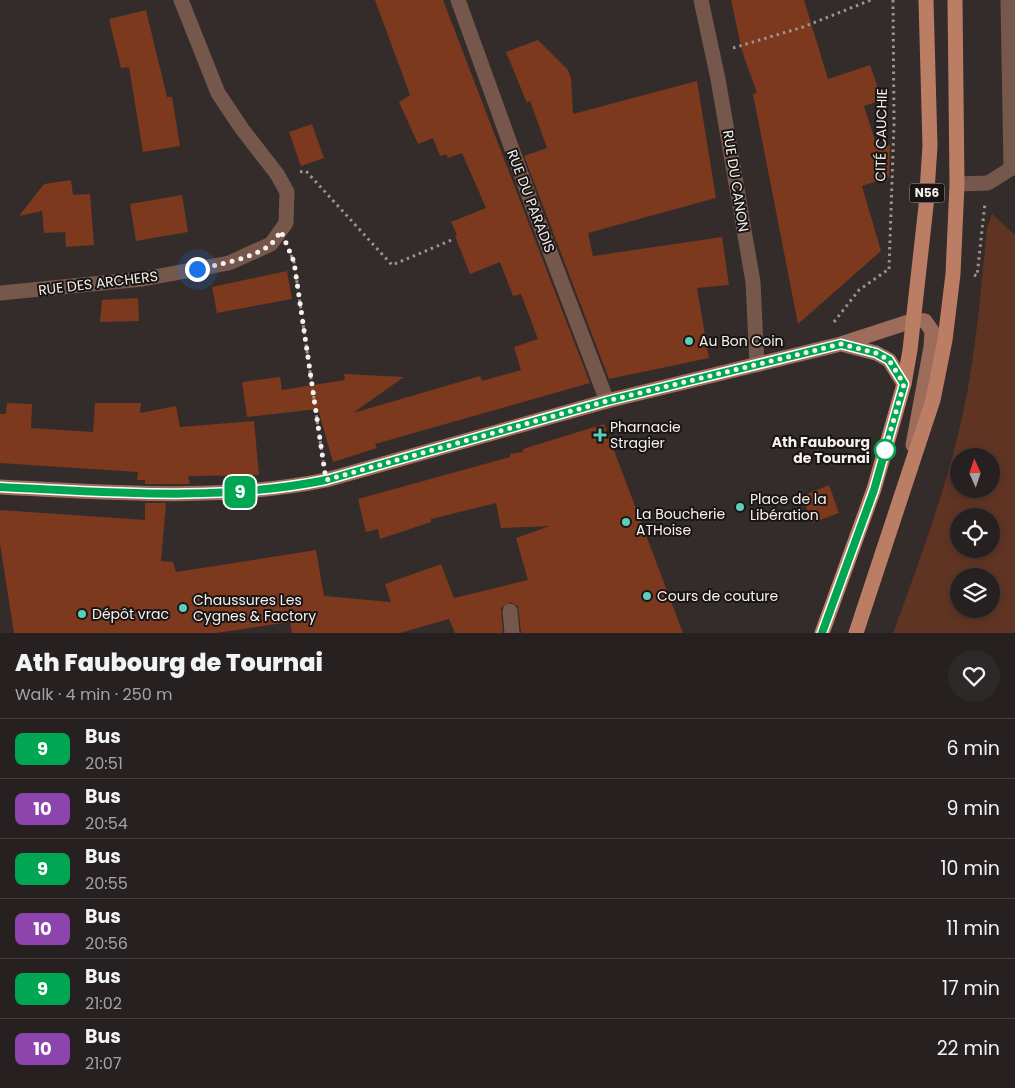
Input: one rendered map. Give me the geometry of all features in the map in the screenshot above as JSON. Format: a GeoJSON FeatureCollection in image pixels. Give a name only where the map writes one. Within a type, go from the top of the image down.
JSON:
{"type":"FeatureCollection","features":[{"type":"Feature","properties":{"kind":"main road","name":"N56"},"geometry":{"type":"LineString","coordinates":[[822,633],[871,498],[904,384],[915,320],[930,146],[926,0]]}},
{"type":"Feature","properties":{"kind":"main road","name":"N56"},"geometry":{"type":"LineString","coordinates":[[856,633],[933,400],[945,340],[953,274],[957,184],[955,0]]}},
{"type":"Feature","properties":{"kind":"main road"},"geometry":{"type":"LineString","coordinates":[[0,487],[179,495],[251,492],[291,487],[326,480],[607,401],[841,344],[915,320],[925,321],[932,332],[931,347],[906,484]]}},
{"type":"Feature","properties":{"kind":"main road"},"geometry":{"type":"LineString","coordinates":[[841,344],[876,353],[889,360],[904,384]]}},
{"type":"Feature","properties":{"kind":"street"},"geometry":{"type":"LineString","coordinates":[[181,0],[218,93],[242,129],[277,174],[287,192],[286,223],[281,231]]}},
{"type":"Feature","properties":{"kind":"street","name":"RUE DU PARADIS"},"geometry":{"type":"LineString","coordinates":[[458,0],[532,207],[607,401]]}},
{"type":"Feature","properties":{"kind":"street","name":"RUE DU CANON"},"geometry":{"type":"LineString","coordinates":[[701,0],[713,54],[753,282],[757,365]]}},
{"type":"Feature","properties":{"kind":"street"},"geometry":{"type":"LineString","coordinates":[[957,184],[988,183],[1013,167],[1008,0]]}},
{"type":"Feature","properties":{"kind":"street","name":"RUE DES ARCHERS"},"geometry":{"type":"LineString","coordinates":[[0,293],[143,279],[229,263],[271,244],[281,231]]}},
{"type":"Feature","properties":{"kind":"street"},"geometry":{"type":"LineString","coordinates":[[510,612],[512,633]]}},
{"type":"Feature","properties":{"kind":"path"},"geometry":{"type":"LineString","coordinates":[[713,54],[803,27],[871,0]]}},
{"type":"Feature","properties":{"kind":"path","name":"CITÉ CAUCHIE"},"geometry":{"type":"LineString","coordinates":[[841,344],[832,326],[859,290],[889,269],[894,124],[893,0]]}},
{"type":"Feature","properties":{"kind":"path"},"geometry":{"type":"LineString","coordinates":[[277,174],[306,171],[392,266],[454,239]]}},
{"type":"Feature","properties":{"kind":"path"},"geometry":{"type":"LineString","coordinates":[[281,231],[294,262],[326,480]]}},
{"type":"Feature","properties":{"kind":"shaded area"},"geometry":{"type":"Polygon","coordinates":[[[992,214],[1015,235],[1015,633],[893,633],[920,560],[950,463],[950,498],[1000,498],[1000,448],[954,448],[969,384],[987,228],[992,214]]]}},
{"type":"Feature","properties":{"kind":"building"},"geometry":{"type":"Polygon","coordinates":[[[375,0],[443,0],[590,383],[375,444],[377,448],[333,462],[318,409],[247,417],[242,382],[280,377],[282,390],[345,380],[344,374],[404,377],[353,413],[480,376],[482,381],[521,370],[514,347],[538,339],[521,294],[513,296],[500,262],[470,274],[451,222],[486,208],[462,153],[448,158],[446,154],[440,156],[433,138],[418,144],[399,102],[410,95],[375,0]]]}},
{"type":"Feature","properties":{"kind":"building"},"geometry":{"type":"Polygon","coordinates":[[[731,0],[804,0],[828,79],[870,65],[882,100],[864,106],[878,150],[890,145],[889,177],[862,186],[881,251],[798,324],[753,94],[757,93],[742,51],[731,0]]]}},
{"type":"Feature","properties":{"kind":"building"},"geometry":{"type":"Polygon","coordinates":[[[146,10],[167,97],[172,97],[180,146],[143,152],[129,67],[121,68],[109,19],[146,10]]]}},
{"type":"Feature","properties":{"kind":"building"},"geometry":{"type":"Polygon","coordinates":[[[538,40],[568,70],[571,78],[573,114],[697,81],[716,198],[588,233],[593,256],[722,237],[729,285],[697,288],[709,358],[609,379],[524,156],[547,148],[530,101],[527,103],[506,52],[538,40]]]}},
{"type":"Feature","properties":{"kind":"building"},"geometry":{"type":"Polygon","coordinates":[[[312,124],[324,158],[301,166],[289,132],[312,124]]]}},
{"type":"Feature","properties":{"kind":"building"},"geometry":{"type":"Polygon","coordinates":[[[71,180],[73,195],[90,194],[94,245],[66,247],[65,232],[44,233],[42,211],[19,216],[44,184],[71,180]]]}},
{"type":"Feature","properties":{"kind":"building"},"geometry":{"type":"Polygon","coordinates":[[[182,195],[188,232],[136,241],[130,204],[182,195]]]}},
{"type":"Feature","properties":{"kind":"building"},"geometry":{"type":"Polygon","coordinates":[[[287,271],[292,299],[217,313],[212,287],[287,271]]]}},
{"type":"Feature","properties":{"kind":"building"},"geometry":{"type":"Polygon","coordinates":[[[138,298],[139,321],[100,322],[102,300],[138,298]]]}},
{"type":"Feature","properties":{"kind":"building"},"geometry":{"type":"Polygon","coordinates":[[[7,403],[32,404],[31,428],[93,432],[95,403],[141,403],[140,413],[176,406],[180,427],[254,421],[259,475],[188,476],[190,484],[145,484],[145,480],[137,480],[138,472],[0,463],[0,414],[6,414],[7,403]]]}},
{"type":"Feature","properties":{"kind":"building"},"geometry":{"type":"Polygon","coordinates":[[[604,424],[683,633],[521,633],[518,606],[510,602],[501,608],[503,633],[455,633],[449,619],[400,633],[292,633],[290,622],[216,633],[14,633],[0,544],[0,510],[145,520],[145,503],[166,503],[161,561],[173,562],[176,572],[316,550],[324,596],[391,602],[385,584],[441,564],[454,598],[528,580],[516,538],[550,526],[501,528],[496,503],[431,519],[431,522],[380,539],[378,529],[366,532],[358,499],[510,457],[510,454],[523,452],[523,449],[604,424]]]}},
{"type":"Feature","properties":{"kind":"building"},"geometry":{"type":"Polygon","coordinates":[[[829,485],[839,513],[812,523],[802,496],[829,485]]]}},
{"type":"Feature","properties":{"kind":"bus line","name":"9"},"geometry":{"type":"LineString","coordinates":[[0,487],[179,495],[251,492],[291,487],[326,480],[607,401],[841,344],[876,353],[889,360],[904,384],[874,490],[822,633]]}},
{"type":"Feature","properties":{"kind":"place","name":"Au Bon Coin"},"geometry":{"type":"Point","coordinates":[689,341]}},
{"type":"Feature","properties":{"kind":"place","name":"Pharnacie Stragier"},"geometry":{"type":"Point","coordinates":[600,435]}},
{"type":"Feature","properties":{"kind":"place","name":"Ath Faubourg de Tournai"},"geometry":{"type":"Point","coordinates":[885,450]}},
{"type":"Feature","properties":{"kind":"place","name":"Place de la Libération"},"geometry":{"type":"Point","coordinates":[740,507]}},
{"type":"Feature","properties":{"kind":"place","name":"La Boucherie ATHoise"},"geometry":{"type":"Point","coordinates":[626,522]}},
{"type":"Feature","properties":{"kind":"place","name":"Cours de couture"},"geometry":{"type":"Point","coordinates":[647,596]}},
{"type":"Feature","properties":{"kind":"place","name":"Chaussures Les Cygnes & Factory"},"geometry":{"type":"Point","coordinates":[183,608]}},
{"type":"Feature","properties":{"kind":"place","name":"Dépôt vrac"},"geometry":{"type":"Point","coordinates":[82,614]}},
{"type":"Feature","properties":{"kind":"route"},"geometry":{"type":"LineString","coordinates":[[197,269],[229,263],[252,253],[271,244],[281,231],[294,262],[326,480],[607,401],[841,344],[876,353],[889,360],[904,384],[885,450]]}}]}
